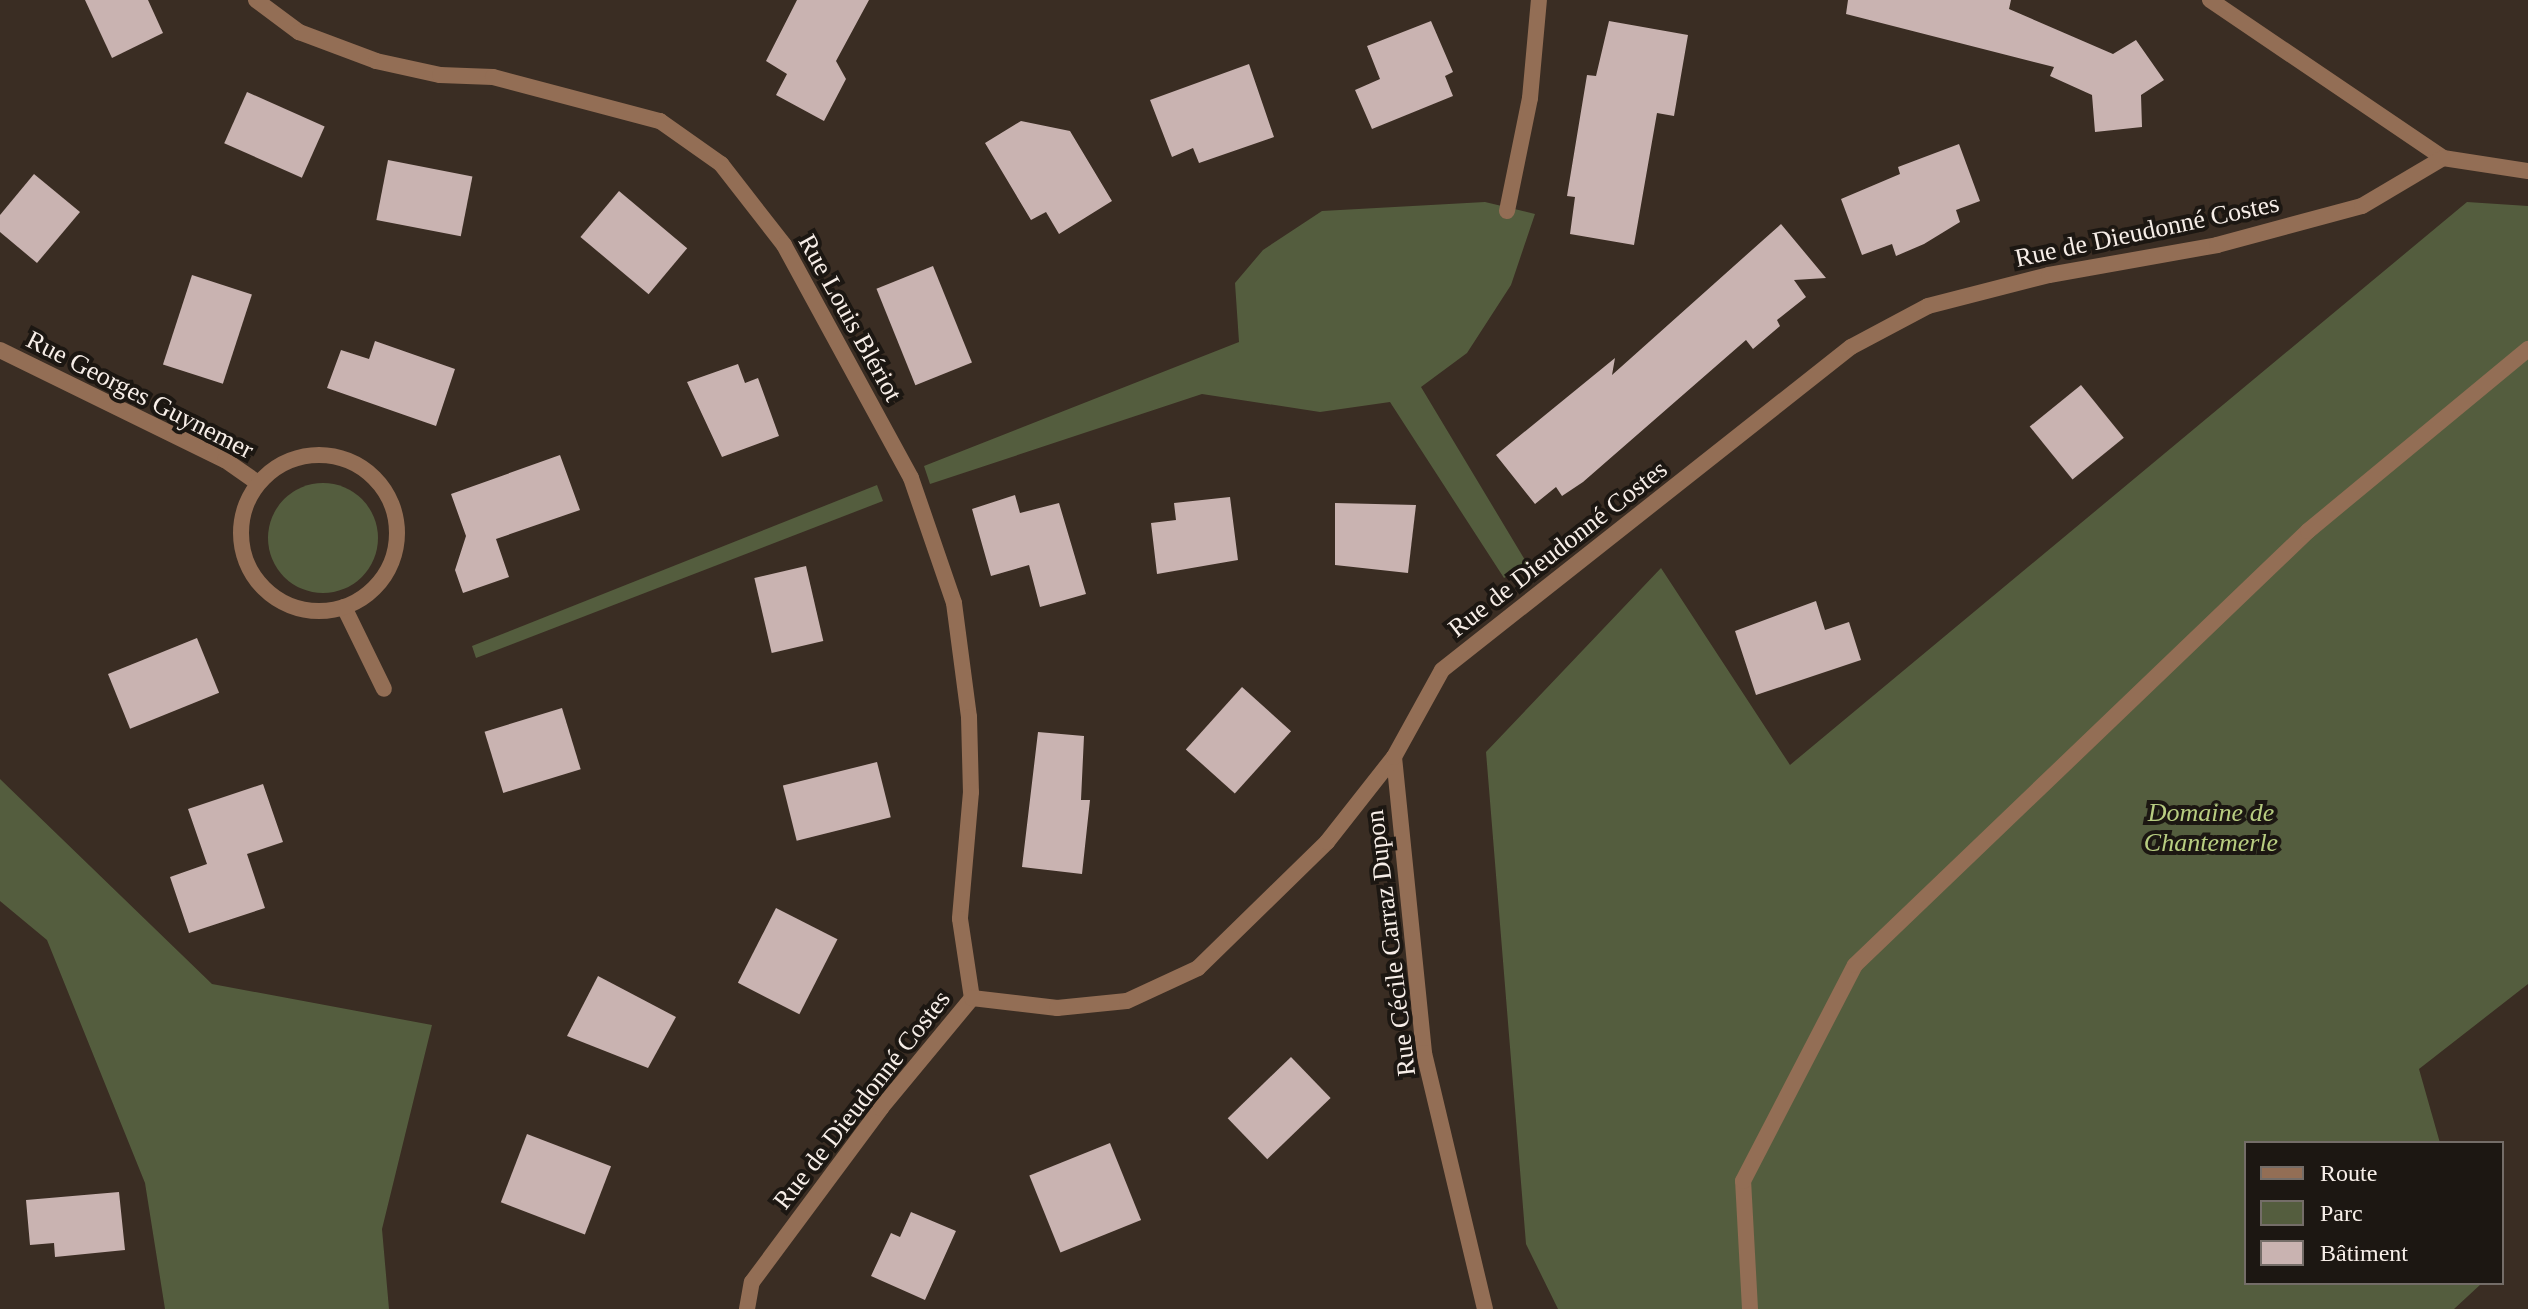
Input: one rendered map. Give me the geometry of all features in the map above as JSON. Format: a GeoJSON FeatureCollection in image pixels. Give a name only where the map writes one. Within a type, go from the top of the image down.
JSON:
{"type":"FeatureCollection","features":[{"type":"Feature","properties":{"kind":"street","name":"Rue Louis Blériot"},"geometry":{"type":"LineString","coordinates":[[256,0],[299,32],[376,61],[440,75],[493,77],[660,121],[721,164],[784,245],[911,478],[954,603],[969,717],[971,792],[960,919],[972,998]]}},
{"type":"Feature","properties":{"kind":"street"},"geometry":{"type":"LineString","coordinates":[[1507,211],[1530,98],[1539,0]]}},
{"type":"Feature","properties":{"kind":"street"},"geometry":{"type":"LineString","coordinates":[[2210,0],[2443,158],[2528,171]]}},
{"type":"Feature","properties":{"kind":"street","name":"Rue de Dieudonné Costes"},"geometry":{"type":"LineString","coordinates":[[747,1309],[752,1282],[881,1108],[972,998],[1057,1008],[1127,1001],[1198,968],[1327,842],[1394,757],[1442,670],[1851,347],[1928,306],[2049,275],[2217,245],[2362,206],[2443,158]]}},
{"type":"Feature","properties":{"kind":"street"},"geometry":{"type":"LineString","coordinates":[[1750,1309],[1743,1181],[1855,965],[2308,531],[2528,349]]}},
{"type":"Feature","properties":{"kind":"street","name":"Rue Georges Guynemer"},"geometry":{"type":"LineString","coordinates":[[0,350],[225,460],[258,483]]}},
{"type":"Feature","properties":{"kind":"street"},"geometry":{"type":"LineString","coordinates":[[328,454],[354,462],[383,489],[398,525],[396,551],[368,595],[344,607],[295,608],[254,577],[240,530],[258,483],[278,465],[328,454]]}},
{"type":"Feature","properties":{"kind":"street"},"geometry":{"type":"LineString","coordinates":[[344,607],[384,689]]}},
{"type":"Feature","properties":{"kind":"street","name":"Rue Cécile Carraz Dupon"},"geometry":{"type":"LineString","coordinates":[[1394,757],[1424,1053],[1485,1309]]}},
{"type":"Feature","properties":{"kind":"green space"},"geometry":{"type":"Polygon","coordinates":[[[1485,202],[1535,214],[1511,285],[1467,353],[1421,387],[1528,565],[1504,578],[1390,402],[1320,412],[1202,394],[930,484],[924,466],[1239,342],[1235,283],[1263,250],[1322,211],[1485,202]]]}},
{"type":"Feature","properties":{"kind":"green space","name":"Domaine de Chantemerle"},"geometry":{"type":"Polygon","coordinates":[[[2467,202],[2528,206],[2528,984],[2419,1069],[2439,1141],[2244,1141],[2244,1285],[2480,1285],[2454,1309],[1558,1309],[1526,1244],[1486,752],[1661,568],[1790,765],[2467,202]]]}},
{"type":"Feature","properties":{"kind":"green space"},"geometry":{"type":"Polygon","coordinates":[[[323,483],[344,487],[362,499],[374,517],[378,538],[374,559],[362,577],[344,589],[323,593],[302,589],[284,577],[272,559],[268,538],[272,517],[284,499],[302,487],[323,483]]]}},
{"type":"Feature","properties":{"kind":"green space"},"geometry":{"type":"Polygon","coordinates":[[[877,485],[883,501],[476,658],[472,646],[877,485]]]}},
{"type":"Feature","properties":{"kind":"green space"},"geometry":{"type":"Polygon","coordinates":[[[0,779],[212,984],[432,1025],[382,1229],[389,1309],[165,1309],[145,1183],[47,940],[0,901],[0,779]]]}},
{"type":"Feature","properties":{"kind":"building"},"geometry":{"type":"Polygon","coordinates":[[[85,0],[148,0],[163,33],[112,58],[85,0]]]}},
{"type":"Feature","properties":{"kind":"building"},"geometry":{"type":"Polygon","coordinates":[[[797,0],[869,0],[836,61],[846,79],[824,121],[776,95],[787,74],[766,61],[797,0]]]}},
{"type":"Feature","properties":{"kind":"building"},"geometry":{"type":"Polygon","coordinates":[[[1848,0],[2011,0],[2009,9],[2113,54],[2136,40],[2164,80],[2141,95],[2142,127],[2095,132],[2092,95],[2050,76],[2054,67],[1846,14],[1848,0]]]}},
{"type":"Feature","properties":{"kind":"building"},"geometry":{"type":"Polygon","coordinates":[[[1431,21],[1453,72],[1445,76],[1453,96],[1372,129],[1355,90],[1380,79],[1367,46],[1431,21]]]}},
{"type":"Feature","properties":{"kind":"building"},"geometry":{"type":"Polygon","coordinates":[[[1609,21],[1688,35],[1674,116],[1657,113],[1634,245],[1570,234],[1575,197],[1567,196],[1587,75],[1596,76],[1609,21]]]}},
{"type":"Feature","properties":{"kind":"building"},"geometry":{"type":"Polygon","coordinates":[[[1249,64],[1274,137],[1199,163],[1193,148],[1172,157],[1150,100],[1249,64]]]}},
{"type":"Feature","properties":{"kind":"building"},"geometry":{"type":"Polygon","coordinates":[[[247,92],[325,127],[302,178],[224,143],[247,92]]]}},
{"type":"Feature","properties":{"kind":"building"},"geometry":{"type":"Polygon","coordinates":[[[1021,121],[1070,131],[1112,201],[1059,234],[1046,212],[1031,220],[985,143],[1021,121]]]}},
{"type":"Feature","properties":{"kind":"building"},"geometry":{"type":"Polygon","coordinates":[[[1959,144],[1980,201],[1956,210],[1960,222],[1924,244],[1896,256],[1892,244],[1862,255],[1841,199],[1900,174],[1898,167],[1959,144]]]}},
{"type":"Feature","properties":{"kind":"building"},"geometry":{"type":"Polygon","coordinates":[[[388,160],[472,176],[461,236],[376,220],[388,160]]]}},
{"type":"Feature","properties":{"kind":"building"},"geometry":{"type":"Polygon","coordinates":[[[34,174],[80,212],[37,263],[0,232],[0,215],[34,174]]]}},
{"type":"Feature","properties":{"kind":"building"},"geometry":{"type":"Polygon","coordinates":[[[619,191],[687,248],[649,294],[580,237],[619,191]]]}},
{"type":"Feature","properties":{"kind":"building"},"geometry":{"type":"Polygon","coordinates":[[[1781,224],[1826,278],[1794,280],[1806,297],[1777,320],[1780,326],[1753,349],[1746,340],[1583,482],[1562,496],[1556,487],[1535,504],[1496,455],[1615,358],[1612,375],[1781,224]]]}},
{"type":"Feature","properties":{"kind":"building"},"geometry":{"type":"Polygon","coordinates":[[[933,266],[972,362],[915,385],[876,289],[933,266]]]}},
{"type":"Feature","properties":{"kind":"building"},"geometry":{"type":"Polygon","coordinates":[[[192,275],[252,294],[223,384],[163,364],[192,275]]]}},
{"type":"Feature","properties":{"kind":"building"},"geometry":{"type":"Polygon","coordinates":[[[375,341],[455,369],[436,426],[327,388],[341,350],[369,359],[375,341]]]}},
{"type":"Feature","properties":{"kind":"building"},"geometry":{"type":"Polygon","coordinates":[[[738,364],[745,383],[758,378],[779,436],[722,457],[687,382],[738,364]]]}},
{"type":"Feature","properties":{"kind":"building"},"geometry":{"type":"Polygon","coordinates":[[[2081,385],[2124,438],[2073,479],[2030,427],[2081,385]]]}},
{"type":"Feature","properties":{"kind":"building"},"geometry":{"type":"Polygon","coordinates":[[[560,455],[580,510],[496,539],[509,577],[463,593],[455,570],[466,536],[451,494],[560,455]]]}},
{"type":"Feature","properties":{"kind":"building"},"geometry":{"type":"Polygon","coordinates":[[[1015,495],[1020,513],[1059,503],[1086,594],[1040,607],[1029,565],[991,576],[972,509],[1015,495]]]}},
{"type":"Feature","properties":{"kind":"building"},"geometry":{"type":"Polygon","coordinates":[[[1230,497],[1238,560],[1157,574],[1151,523],[1176,520],[1174,503],[1230,497]]]}},
{"type":"Feature","properties":{"kind":"building"},"geometry":{"type":"Polygon","coordinates":[[[1335,503],[1416,505],[1408,573],[1335,565],[1335,503]]]}},
{"type":"Feature","properties":{"kind":"building"},"geometry":{"type":"Polygon","coordinates":[[[806,566],[823,641],[772,653],[754,578],[806,566]]]}},
{"type":"Feature","properties":{"kind":"building"},"geometry":{"type":"Polygon","coordinates":[[[1816,601],[1825,630],[1849,622],[1861,660],[1756,695],[1735,631],[1816,601]]]}},
{"type":"Feature","properties":{"kind":"building"},"geometry":{"type":"Polygon","coordinates":[[[197,638],[219,693],[130,729],[108,674],[197,638]]]}},
{"type":"Feature","properties":{"kind":"building"},"geometry":{"type":"Polygon","coordinates":[[[1242,687],[1291,731],[1235,794],[1186,749],[1242,687]]]}},
{"type":"Feature","properties":{"kind":"building"},"geometry":{"type":"Polygon","coordinates":[[[562,708],[581,769],[503,793],[485,732],[562,708]]]}},
{"type":"Feature","properties":{"kind":"building"},"geometry":{"type":"Polygon","coordinates":[[[1038,732],[1084,736],[1081,800],[1090,800],[1082,874],[1022,867],[1038,732]]]}},
{"type":"Feature","properties":{"kind":"building"},"geometry":{"type":"Polygon","coordinates":[[[877,762],[891,817],[797,841],[783,785],[877,762]]]}},
{"type":"Feature","properties":{"kind":"building"},"geometry":{"type":"Polygon","coordinates":[[[263,784],[283,842],[247,854],[265,908],[189,933],[170,877],[207,864],[188,809],[263,784]]]}},
{"type":"Feature","properties":{"kind":"building"},"geometry":{"type":"Polygon","coordinates":[[[776,908],[837,939],[799,1014],[738,983],[776,908]]]}},
{"type":"Feature","properties":{"kind":"building"},"geometry":{"type":"Polygon","coordinates":[[[598,976],[676,1017],[648,1068],[567,1036],[598,976]]]}},
{"type":"Feature","properties":{"kind":"building"},"geometry":{"type":"Polygon","coordinates":[[[1291,1057],[1331,1098],[1267,1159],[1228,1118],[1291,1057]]]}},
{"type":"Feature","properties":{"kind":"building"},"geometry":{"type":"Polygon","coordinates":[[[527,1134],[611,1166],[585,1234],[501,1202],[527,1134]]]}},
{"type":"Feature","properties":{"kind":"building"},"geometry":{"type":"Polygon","coordinates":[[[1110,1143],[1141,1220],[1060,1253],[1029,1176],[1110,1143]]]}},
{"type":"Feature","properties":{"kind":"building"},"geometry":{"type":"Polygon","coordinates":[[[119,1192],[125,1250],[55,1257],[54,1243],[30,1245],[26,1200],[119,1192]]]}},
{"type":"Feature","properties":{"kind":"building"},"geometry":{"type":"Polygon","coordinates":[[[911,1212],[956,1231],[925,1300],[871,1276],[891,1233],[900,1237],[911,1212]]]}}]}
